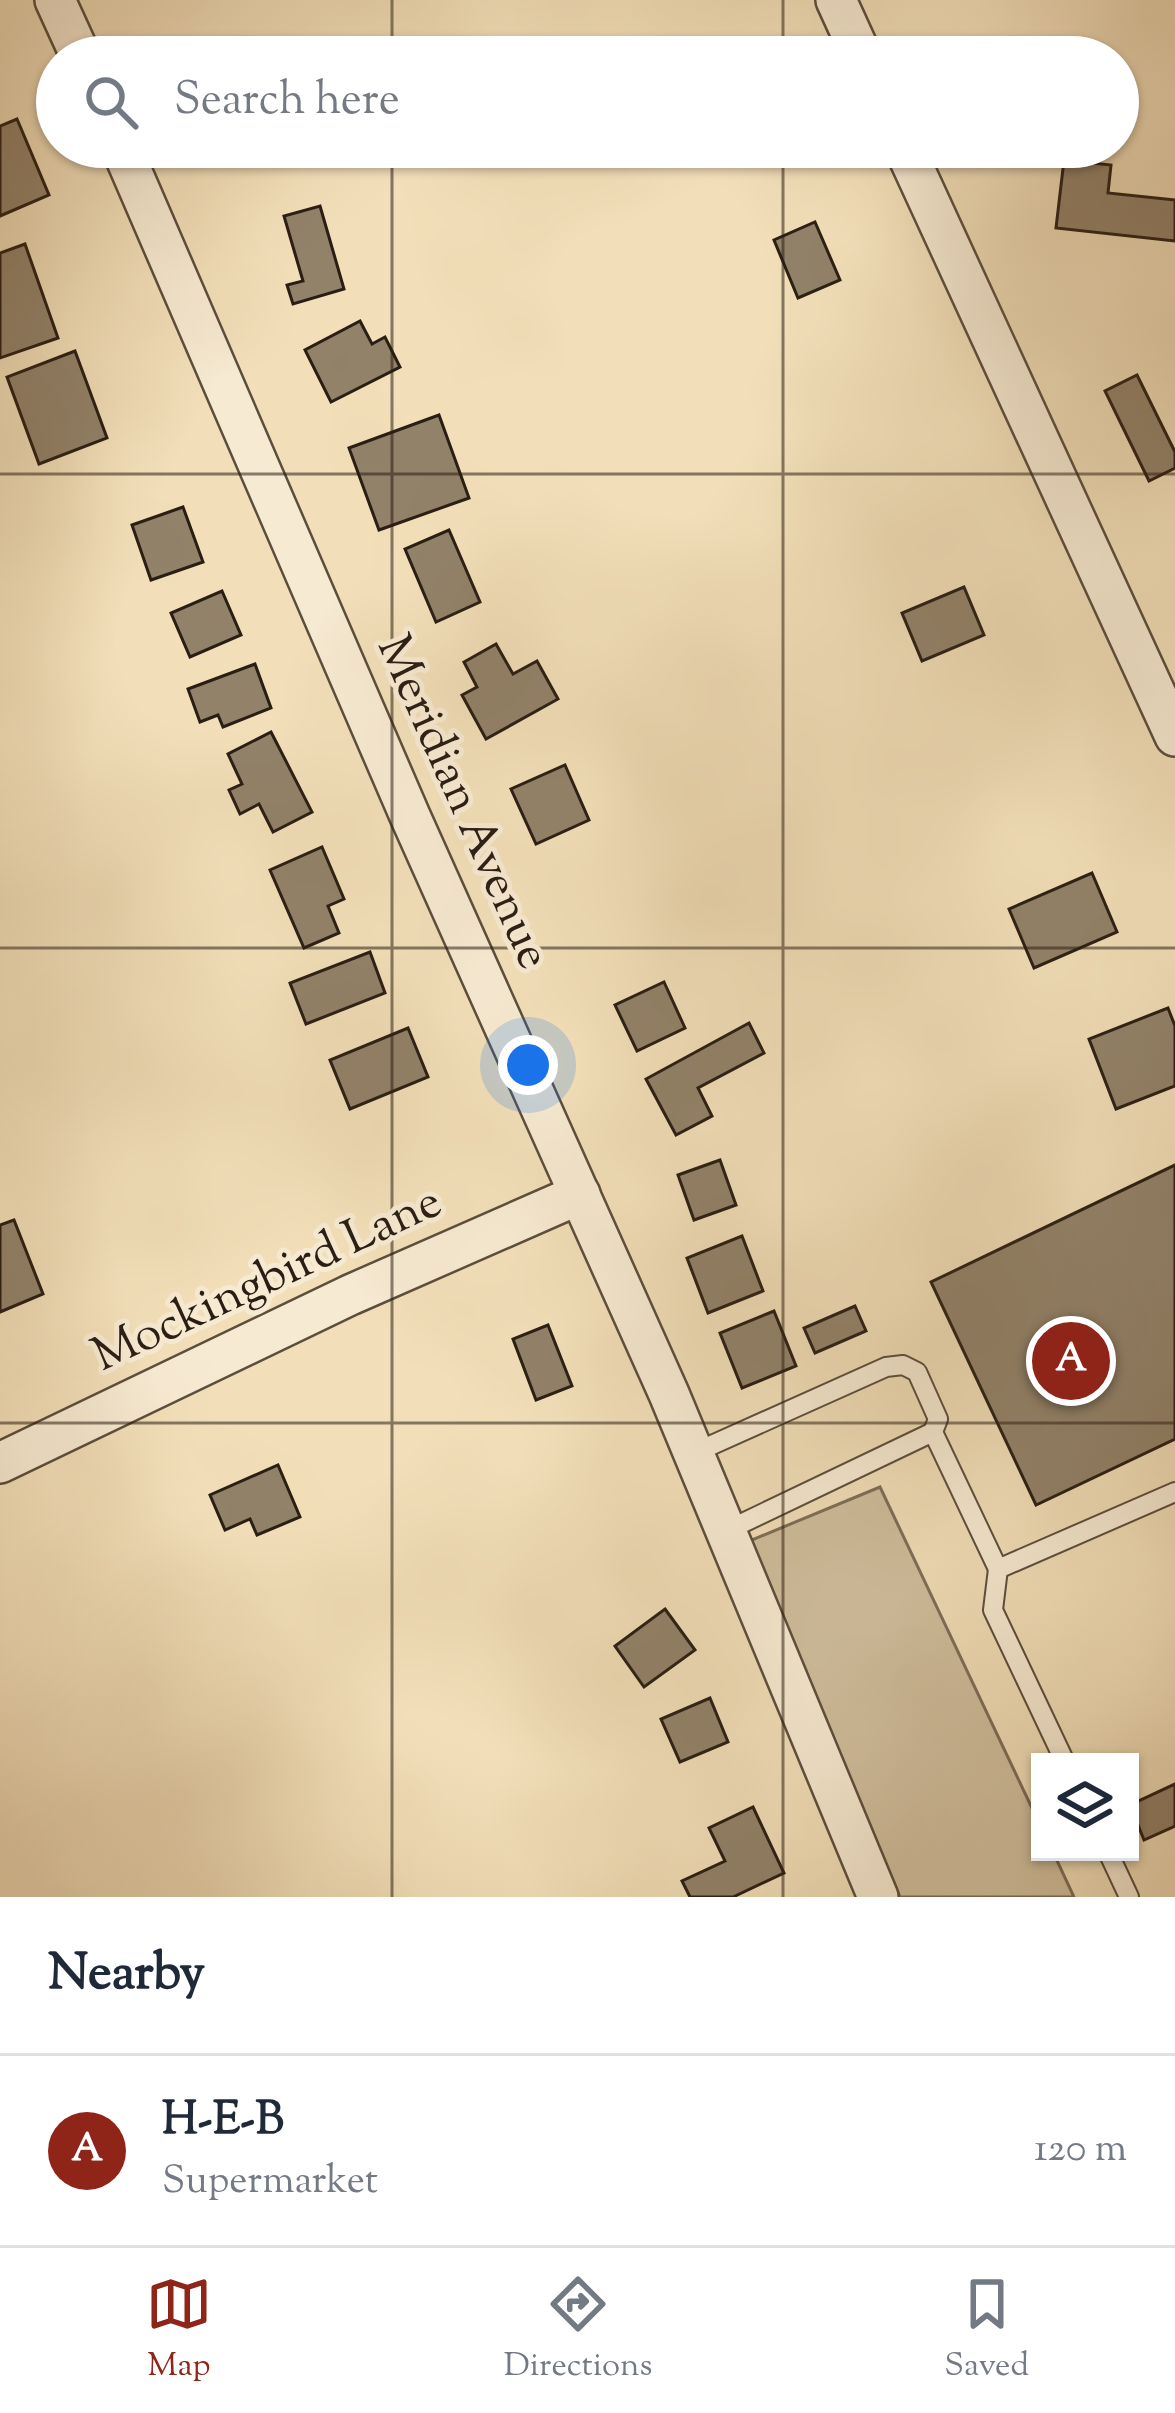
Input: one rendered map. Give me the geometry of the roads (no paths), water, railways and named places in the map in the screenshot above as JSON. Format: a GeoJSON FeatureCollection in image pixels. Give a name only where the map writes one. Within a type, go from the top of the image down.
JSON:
{"type":"FeatureCollection","features":[{"type":"Feature","properties":{"kind":"street"},"geometry":{"type":"LineString","coordinates":[[55,0],[71,36]]}},
{"type":"Feature","properties":{"kind":"street"},"geometry":{"type":"LineString","coordinates":[[836,0],[852,36]]}},
{"type":"Feature","properties":{"kind":"street","name":"Meridian Avenue"},"geometry":{"type":"LineString","coordinates":[[130,168],[410,816],[694,1453],[878,1897]]}},
{"type":"Feature","properties":{"kind":"street"},"geometry":{"type":"LineString","coordinates":[[914,168],[1175,736]]}},
{"type":"Feature","properties":{"kind":"street","name":"Mockingbird Lane"},"geometry":{"type":"LineString","coordinates":[[0,1463],[350,1295],[580,1194]]}},
{"type":"Feature","properties":{"kind":"lane"},"geometry":{"type":"LineString","coordinates":[[694,1453],[886,1367],[903,1365],[917,1372],[938,1419],[933,1432],[726,1531]]}},
{"type":"Feature","properties":{"kind":"lane"},"geometry":{"type":"LineString","coordinates":[[933,1432],[998,1569],[993,1610],[1061,1753]]}},
{"type":"Feature","properties":{"kind":"lane"},"geometry":{"type":"LineString","coordinates":[[998,1569],[1175,1492]]}},
{"type":"Feature","properties":{"kind":"lane"},"geometry":{"type":"LineString","coordinates":[[1112,1861],[1129,1897]]}},
{"type":"Feature","properties":{"kind":"place","name":"H-E-B"},"geometry":{"type":"Point","coordinates":[1071,1361]}}]}
